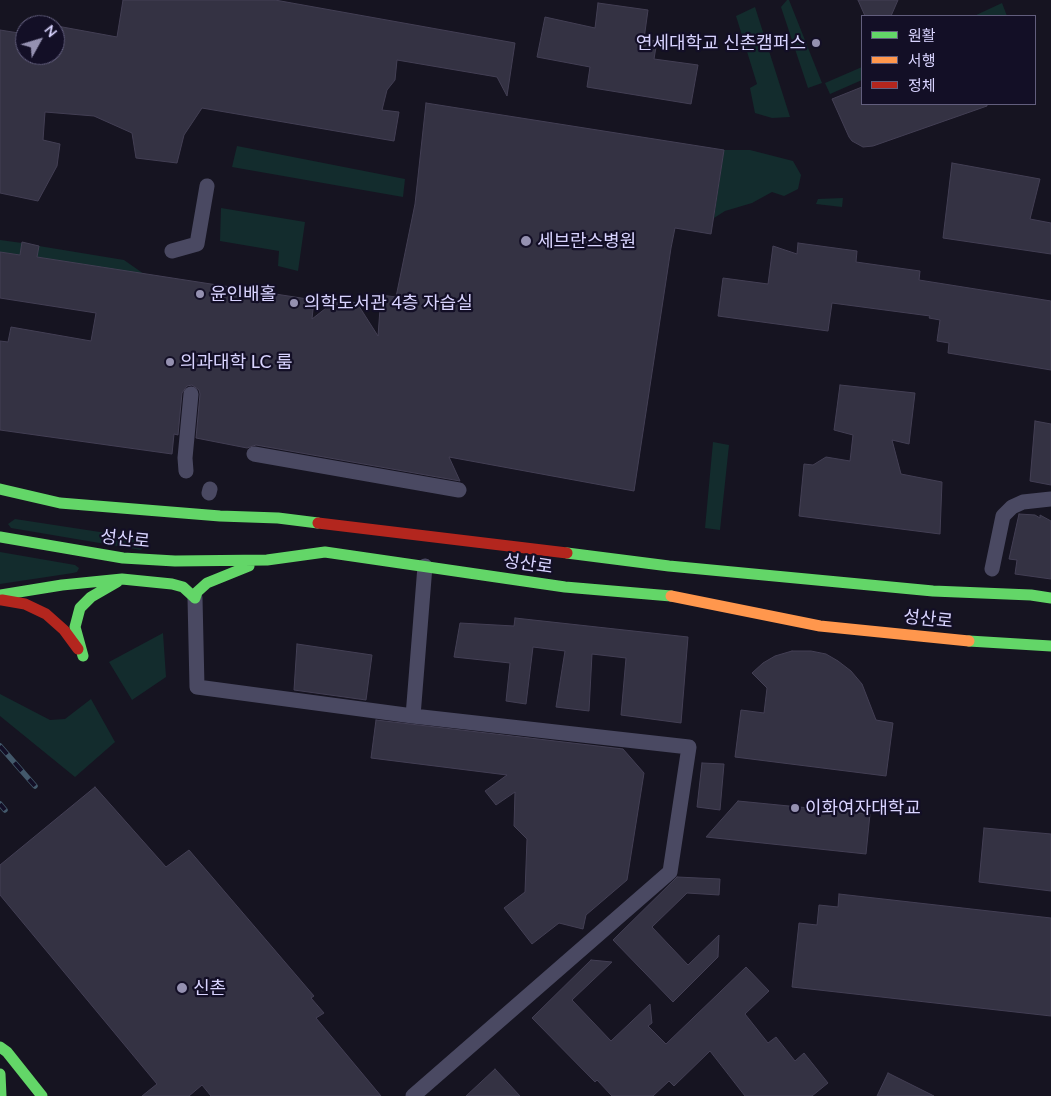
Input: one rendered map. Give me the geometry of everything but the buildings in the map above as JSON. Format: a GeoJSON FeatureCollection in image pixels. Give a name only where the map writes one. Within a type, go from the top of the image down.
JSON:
{"type":"FeatureCollection","features":[{"type":"Feature","properties":{"kind":"main road","name":"성산로"},"geometry":{"type":"LineString","coordinates":[[0,489],[29,497],[60,502],[220,516],[278,518],[669,566],[934,591],[1030,595],[1051,598]]}},
{"type":"Feature","properties":{"kind":"main road","name":"성산로"},"geometry":{"type":"LineString","coordinates":[[0,537],[123,558],[175,561],[267,560],[325,552],[565,587],[664,595],[820,626],[999,644],[1051,646]]}},
{"type":"Feature","properties":{"kind":"main road"},"geometry":{"type":"LineString","coordinates":[[195,598],[196,592],[206,583],[267,560]]}},
{"type":"Feature","properties":{"kind":"main road"},"geometry":{"type":"LineString","coordinates":[[0,600],[25,604],[46,614],[64,630],[83,656],[75,628],[80,608],[91,597],[122,579],[175,561]]}},
{"type":"Feature","properties":{"kind":"main road"},"geometry":{"type":"LineString","coordinates":[[0,596],[62,585],[122,579],[172,584],[183,588],[195,598]]}},
{"type":"Feature","properties":{"kind":"main road"},"geometry":{"type":"LineString","coordinates":[[0,1047],[7,1052],[42,1096]]}},
{"type":"Feature","properties":{"kind":"main road"},"geometry":{"type":"LineString","coordinates":[[0,1074],[1,1096]]}},
{"type":"Feature","properties":{"kind":"street"},"geometry":{"type":"LineString","coordinates":[[172,251],[197,244],[207,186]]}},
{"type":"Feature","properties":{"kind":"street"},"geometry":{"type":"LineString","coordinates":[[186,471],[185,458],[191,394]]}},
{"type":"Feature","properties":{"kind":"street"},"geometry":{"type":"LineString","coordinates":[[254,454],[349,468],[459,490]]}},
{"type":"Feature","properties":{"kind":"street"},"geometry":{"type":"LineString","coordinates":[[992,568],[1003,516],[1012,506],[1023,502],[1051,499]]}},
{"type":"Feature","properties":{"kind":"street"},"geometry":{"type":"LineString","coordinates":[[413,716],[425,566]]}},
{"type":"Feature","properties":{"kind":"street"},"geometry":{"type":"LineString","coordinates":[[195,598],[197,686],[413,716],[689,747],[670,872],[412,1096]]}},
{"type":"Feature","properties":{"kind":"green space"},"geometry":{"type":"Polygon","coordinates":[[[789,0],[822,83],[808,88],[781,7],[789,0]]]}},
{"type":"Feature","properties":{"kind":"green space"},"geometry":{"type":"Polygon","coordinates":[[[1002,3],[1007,15],[976,15],[1002,3]]]}},
{"type":"Feature","properties":{"kind":"green space"},"geometry":{"type":"Polygon","coordinates":[[[755,7],[790,117],[772,118],[755,113],[750,88],[757,84],[736,16],[755,7]]]}},
{"type":"Feature","properties":{"kind":"green space"},"geometry":{"type":"Polygon","coordinates":[[[861,67],[861,80],[830,94],[825,83],[861,67]]]}},
{"type":"Feature","properties":{"kind":"green space"},"geometry":{"type":"Polygon","coordinates":[[[237,146],[405,179],[403,197],[232,167],[237,146]]]}},
{"type":"Feature","properties":{"kind":"green space"},"geometry":{"type":"Polygon","coordinates":[[[724,150],[750,150],[793,161],[801,175],[798,189],[784,196],[772,192],[752,203],[725,211],[714,218],[724,150]]]}},
{"type":"Feature","properties":{"kind":"green space"},"geometry":{"type":"Polygon","coordinates":[[[843,198],[842,207],[816,204],[818,199],[843,198]]]}},
{"type":"Feature","properties":{"kind":"green space"},"geometry":{"type":"Polygon","coordinates":[[[221,208],[305,222],[298,271],[278,266],[279,251],[220,241],[221,208]]]}},
{"type":"Feature","properties":{"kind":"green space"},"geometry":{"type":"Polygon","coordinates":[[[0,240],[22,243],[20,255],[0,252],[0,240]]]}},
{"type":"Feature","properties":{"kind":"green space"},"geometry":{"type":"Polygon","coordinates":[[[39,246],[124,260],[144,274],[37,257],[39,246]]]}},
{"type":"Feature","properties":{"kind":"green space"},"geometry":{"type":"Polygon","coordinates":[[[713,442],[729,445],[720,530],[705,528],[713,442]]]}},
{"type":"Feature","properties":{"kind":"green space"},"geometry":{"type":"Polygon","coordinates":[[[15,519],[139,538],[144,540],[145,545],[141,550],[11,528],[8,524],[15,519]]]}},
{"type":"Feature","properties":{"kind":"green space"},"geometry":{"type":"Polygon","coordinates":[[[0,552],[75,565],[79,568],[77,572],[73,573],[0,584],[0,552]]]}},
{"type":"Feature","properties":{"kind":"green space"},"geometry":{"type":"Polygon","coordinates":[[[163,633],[166,677],[132,700],[109,662],[163,633]]]}},
{"type":"Feature","properties":{"kind":"green space"},"geometry":{"type":"Polygon","coordinates":[[[0,694],[50,720],[65,719],[91,699],[115,742],[75,777],[0,716],[0,694]]]}},
{"type":"Feature","properties":{"kind":"railway"},"geometry":{"type":"LineString","coordinates":[[0,746],[35,786]]}},
{"type":"Feature","properties":{"kind":"railway"},"geometry":{"type":"LineString","coordinates":[[0,804],[5,810]]}},
{"type":"Feature","properties":{"kind":"traffic: fast"},"geometry":{"type":"LineString","coordinates":[[0,489],[60,503],[220,516],[278,518],[318,523]]}},
{"type":"Feature","properties":{"kind":"traffic: fast"},"geometry":{"type":"LineString","coordinates":[[0,537],[123,558],[175,561],[267,560],[325,552],[565,587],[671,596]]}},
{"type":"Feature","properties":{"kind":"traffic: fast"},"geometry":{"type":"LineString","coordinates":[[567,553],[669,566],[933,591],[1031,595],[1051,598]]}},
{"type":"Feature","properties":{"kind":"traffic: fast"},"geometry":{"type":"LineString","coordinates":[[195,598],[197,592],[207,583],[249,566]]}},
{"type":"Feature","properties":{"kind":"traffic: fast"},"geometry":{"type":"LineString","coordinates":[[0,595],[62,585],[122,579],[172,584],[183,587],[195,598]]}},
{"type":"Feature","properties":{"kind":"traffic: fast"},"geometry":{"type":"LineString","coordinates":[[83,656],[75,627],[80,608],[91,597],[117,582]]}},
{"type":"Feature","properties":{"kind":"traffic: fast"},"geometry":{"type":"LineString","coordinates":[[969,641],[1051,646]]}},
{"type":"Feature","properties":{"kind":"traffic: fast"},"geometry":{"type":"LineString","coordinates":[[0,1047],[7,1052],[42,1096]]}},
{"type":"Feature","properties":{"kind":"traffic: fast"},"geometry":{"type":"LineString","coordinates":[[0,1074],[1,1096]]}},
{"type":"Feature","properties":{"kind":"traffic: slow"},"geometry":{"type":"LineString","coordinates":[[671,596],[820,626],[969,641]]}},
{"type":"Feature","properties":{"kind":"traffic: jam"},"geometry":{"type":"LineString","coordinates":[[318,523],[567,553]]}},
{"type":"Feature","properties":{"kind":"traffic: jam"},"geometry":{"type":"LineString","coordinates":[[2,600],[25,604],[46,614],[64,630],[78,649]]}},
{"type":"Feature","properties":{"kind":"place","name":"연세대학교 신촌캠퍼스"},"geometry":{"type":"Point","coordinates":[816,43]}},
{"type":"Feature","properties":{"kind":"place","name":"세브란스병원"},"geometry":{"type":"Point","coordinates":[526,241]}},
{"type":"Feature","properties":{"kind":"place","name":"윤인배홀"},"geometry":{"type":"Point","coordinates":[200,294]}},
{"type":"Feature","properties":{"kind":"place","name":"의학도서관 4층 자습실"},"geometry":{"type":"Point","coordinates":[294,303]}},
{"type":"Feature","properties":{"kind":"place","name":"의과대학 LC 룸"},"geometry":{"type":"Point","coordinates":[170,362]}},
{"type":"Feature","properties":{"kind":"place","name":"이화여자대학교"},"geometry":{"type":"Point","coordinates":[795,808]}},
{"type":"Feature","properties":{"kind":"place","name":"신촌"},"geometry":{"type":"Point","coordinates":[182,988]}}]}
